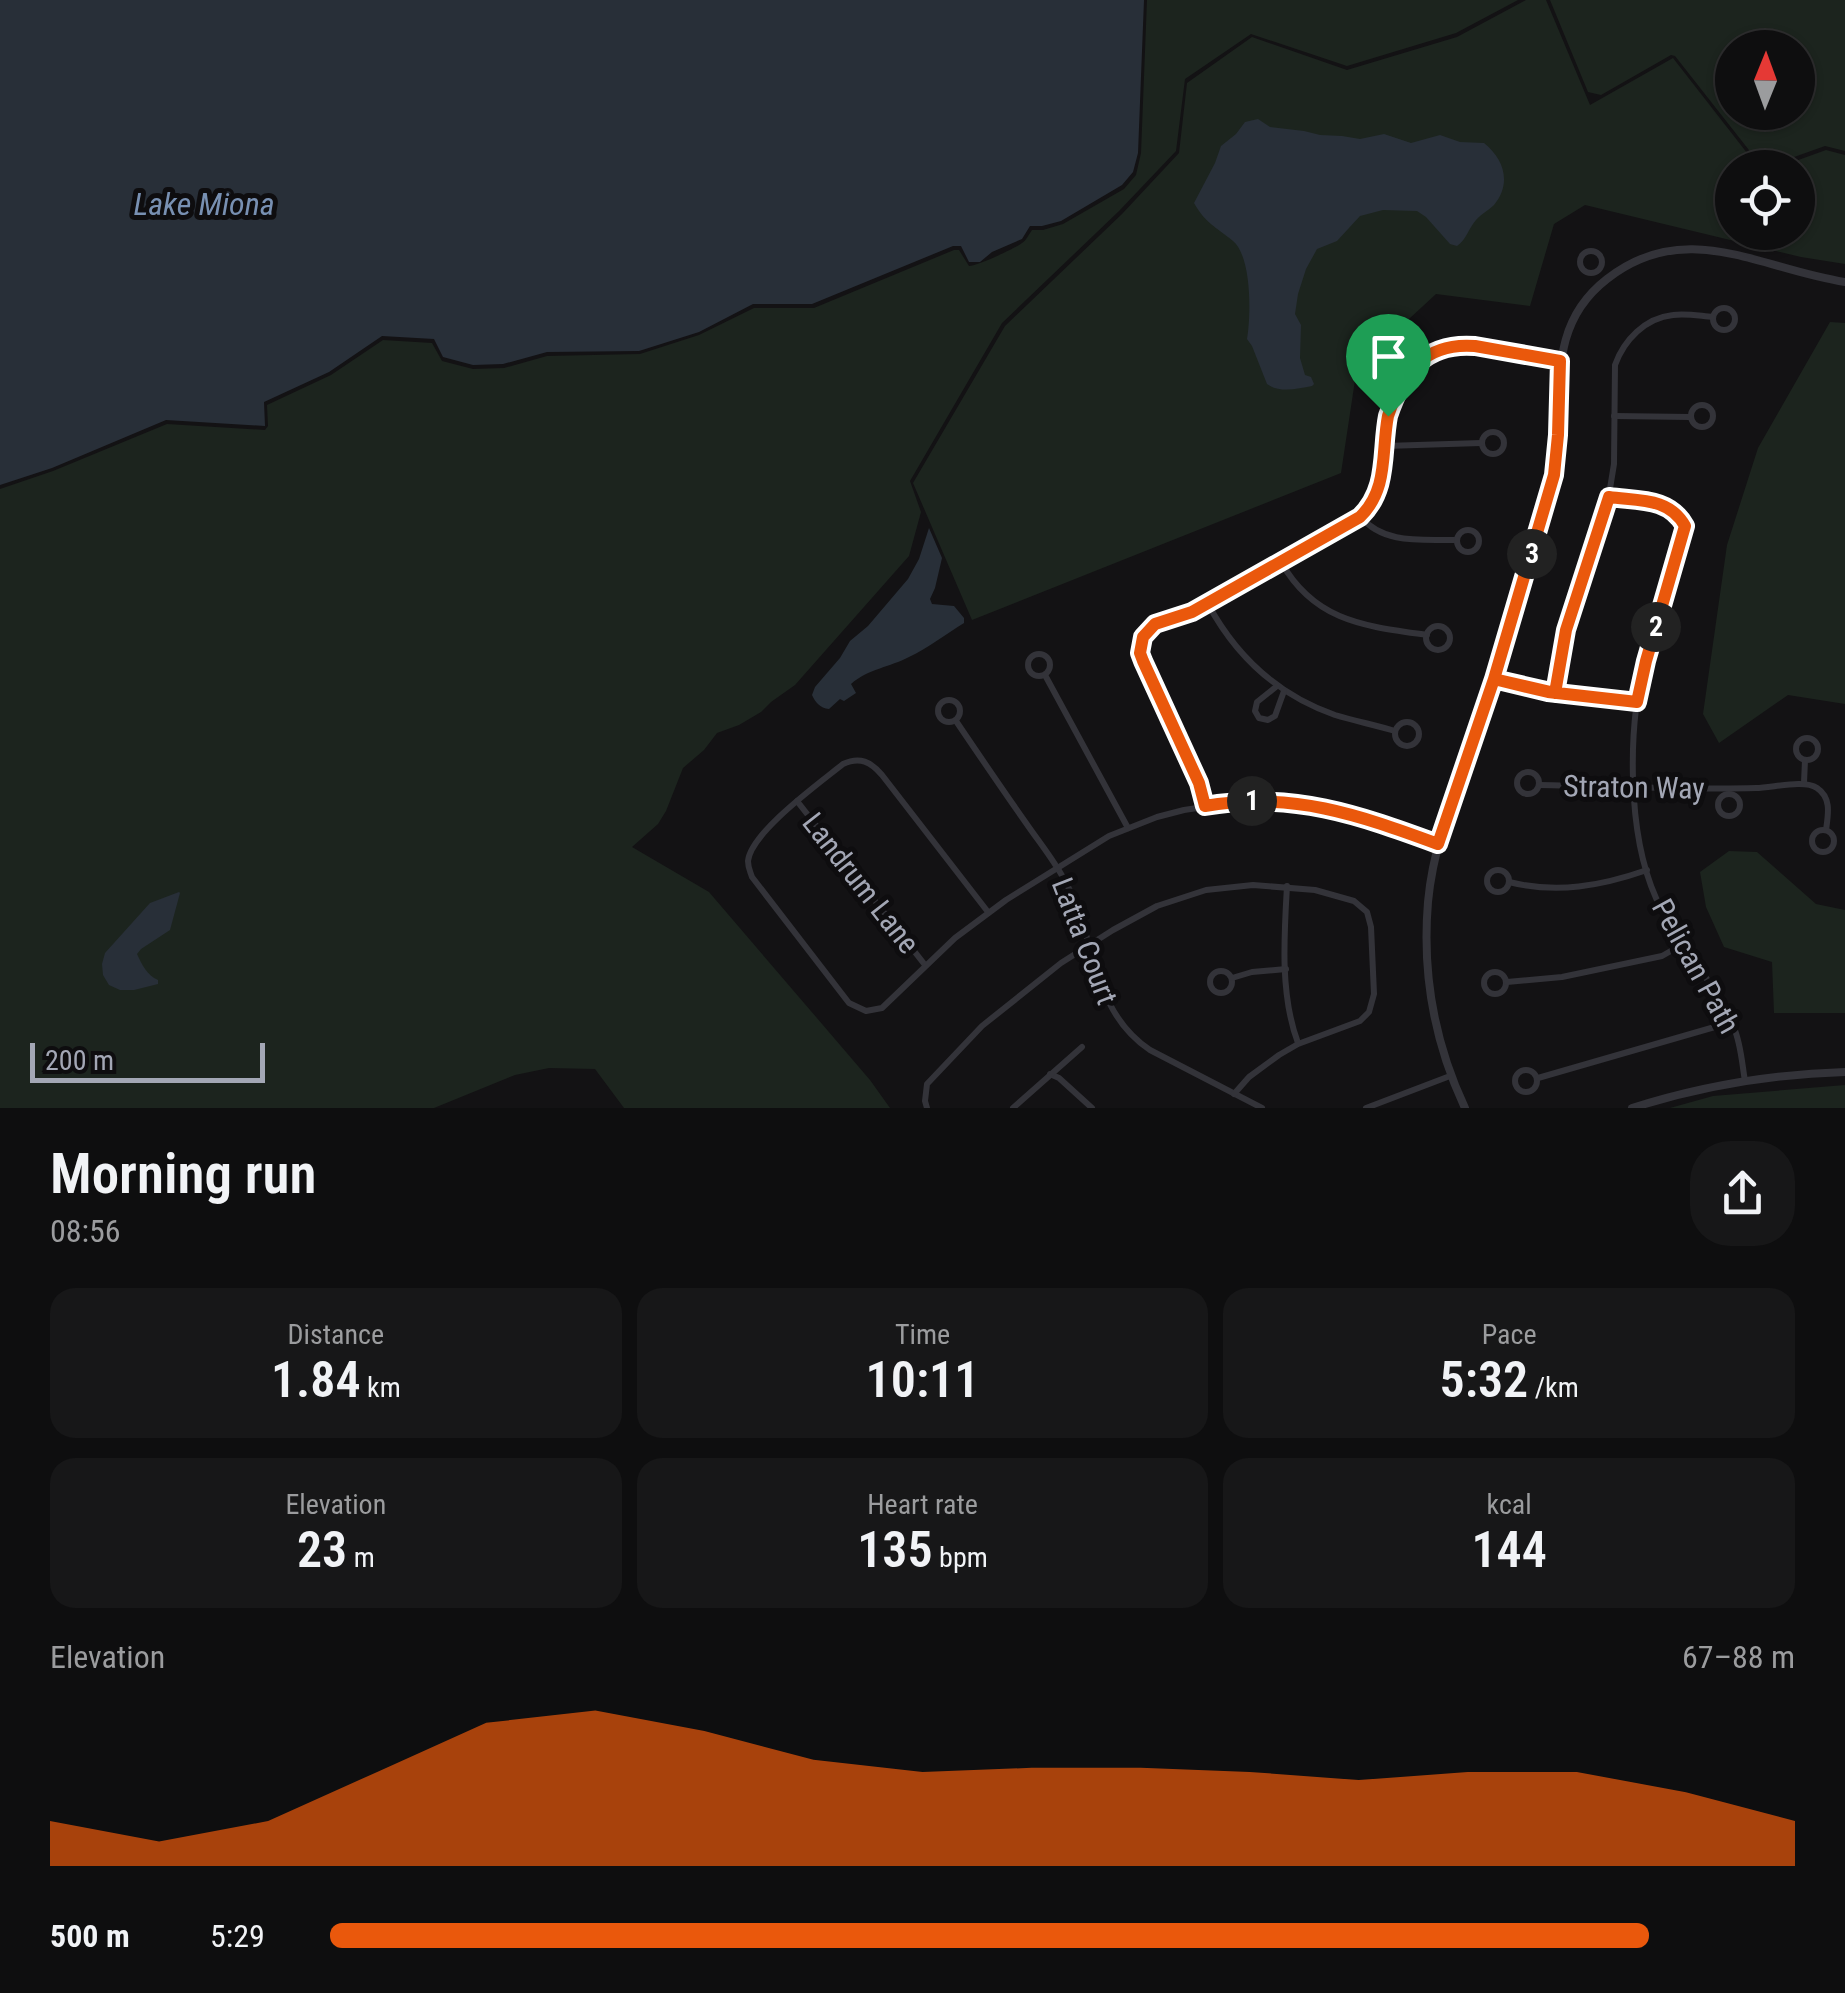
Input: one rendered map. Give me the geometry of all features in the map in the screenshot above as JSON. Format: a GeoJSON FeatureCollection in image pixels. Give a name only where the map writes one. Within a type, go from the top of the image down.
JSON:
{"type":"FeatureCollection","features":[{"type":"Feature","properties":{"kind":"street"},"geometry":{"type":"LineString","coordinates":[[1465,1108],[1450,1076],[1434,1017],[1426,948],[1428,902],[1438,844],[1494,679],[1554,475],[1560,361],[1566,336],[1604,280],[1648,255],[1684,248],[1716,249],[1845,282]]}},
{"type":"Feature","properties":{"kind":"street"},"geometry":{"type":"LineString","coordinates":[[1598,272],[1604,280]]}},
{"type":"Feature","properties":{"kind":"street"},"geometry":{"type":"LineString","coordinates":[[1555,693],[1566,630],[1609,497],[1614,464],[1615,365],[1627,341],[1649,322],[1670,315],[1713,318]]}},
{"type":"Feature","properties":{"kind":"street"},"geometry":{"type":"LineString","coordinates":[[1205,806],[1199,783],[1140,653],[1143,637],[1155,624],[1208,604],[1360,517],[1380,488],[1388,416],[1402,382],[1428,355],[1464,345],[1560,361]]}},
{"type":"Feature","properties":{"kind":"street"},"geometry":{"type":"LineString","coordinates":[[1614,416],[1690,417]]}},
{"type":"Feature","properties":{"kind":"street"},"geometry":{"type":"LineString","coordinates":[[1384,446],[1481,443]]}},
{"type":"Feature","properties":{"kind":"street","name":"Pelican Path"},"geometry":{"type":"LineString","coordinates":[[1609,497],[1666,505],[1685,526],[1637,702],[1634,787],[1641,848],[1655,896],[1732,1022],[1745,1080]]}},
{"type":"Feature","properties":{"kind":"street"},"geometry":{"type":"LineString","coordinates":[[1360,517],[1374,530],[1390,537],[1457,540]]}},
{"type":"Feature","properties":{"kind":"street"},"geometry":{"type":"LineString","coordinates":[[1281,562],[1308,598],[1337,616],[1372,627],[1427,635]]}},
{"type":"Feature","properties":{"kind":"street"},"geometry":{"type":"LineString","coordinates":[[1208,604],[1231,641],[1280,689],[1336,715],[1396,732]]}},
{"type":"Feature","properties":{"kind":"street"},"geometry":{"type":"LineString","coordinates":[[1044,675],[1128,828]]}},
{"type":"Feature","properties":{"kind":"street"},"geometry":{"type":"LineString","coordinates":[[1494,679],[1555,693],[1637,702]]}},
{"type":"Feature","properties":{"kind":"street"},"geometry":{"type":"LineString","coordinates":[[1280,689],[1276,716],[1268,720],[1259,718],[1254,710],[1257,702],[1280,689]]}},
{"type":"Feature","properties":{"kind":"street","name":"Latta Court"},"geometry":{"type":"LineString","coordinates":[[956,721],[1057,868],[1080,912],[1108,1004],[1130,1034],[1150,1050],[1262,1108]]}},
{"type":"Feature","properties":{"kind":"street"},"geometry":{"type":"LineString","coordinates":[[988,912],[871,763],[858,760],[844,764],[777,819],[748,861],[752,876],[849,1003],[875,1011],[988,912],[1109,836],[1157,817],[1236,802],[1304,804],[1355,814],[1438,844]]}},
{"type":"Feature","properties":{"kind":"street"},"geometry":{"type":"LineString","coordinates":[[1804,760],[1804,783],[1817,788],[1829,806],[1826,830]]}},
{"type":"Feature","properties":{"kind":"street","name":"Straton Way"},"geometry":{"type":"LineString","coordinates":[[1540,785],[1729,791],[1804,783]]}},
{"type":"Feature","properties":{"kind":"street","name":"Landrum Lane"},"geometry":{"type":"LineString","coordinates":[[797,801],[925,965]]}},
{"type":"Feature","properties":{"kind":"street"},"geometry":{"type":"LineString","coordinates":[[1509,882],[1553,889],[1588,887],[1647,870]]}},
{"type":"Feature","properties":{"kind":"street"},"geometry":{"type":"LineString","coordinates":[[927,1108],[927,1084],[1008,1003],[1090,944],[1157,906],[1188,895],[1237,886],[1287,886],[1354,902],[1367,912],[1371,928],[1374,994],[1369,1012],[1360,1021],[1298,1044],[1264,1064],[1234,1094]]}},
{"type":"Feature","properties":{"kind":"street"},"geometry":{"type":"LineString","coordinates":[[1287,886],[1286,969],[1291,1020],[1298,1044]]}},
{"type":"Feature","properties":{"kind":"street"},"geometry":{"type":"LineString","coordinates":[[1506,982],[1562,977],[1662,956],[1683,944]]}},
{"type":"Feature","properties":{"kind":"street"},"geometry":{"type":"LineString","coordinates":[[1232,978],[1286,969]]}},
{"type":"Feature","properties":{"kind":"street"},"geometry":{"type":"LineString","coordinates":[[1538,1078],[1732,1022]]}},
{"type":"Feature","properties":{"kind":"street"},"geometry":{"type":"LineString","coordinates":[[1013,1108],[1082,1047]]}},
{"type":"Feature","properties":{"kind":"street"},"geometry":{"type":"LineString","coordinates":[[1632,1108],[1745,1080],[1845,1072]]}},
{"type":"Feature","properties":{"kind":"street"},"geometry":{"type":"LineString","coordinates":[[1049,1074],[1059,1078],[1092,1108]]}},
{"type":"Feature","properties":{"kind":"street"},"geometry":{"type":"LineString","coordinates":[[1366,1108],[1450,1076]]}},
{"type":"Feature","properties":{"kind":"shaded area"},"geometry":{"type":"Polygon","coordinates":[[[1147,0],[1518,0],[1456,33],[1347,66],[1251,34],[1185,79],[1176,151],[1002,323],[910,481],[921,512],[909,556],[795,685],[761,712],[717,733],[683,768],[658,824],[632,847],[709,892],[890,1108],[624,1108],[595,1069],[549,1068],[515,1075],[434,1108],[0,1108],[0,489],[167,424],[265,430],[267,405],[331,375],[383,340],[432,343],[442,361],[473,369],[504,368],[547,356],[640,354],[699,335],[754,308],[814,308],[954,250],[959,250],[969,266],[987,260],[1023,242],[1032,230],[1063,224],[1124,189],[1136,175],[1141,153],[1147,0]]]}},
{"type":"Feature","properties":{"kind":"shaded area"},"geometry":{"type":"Polygon","coordinates":[[[1526,0],[1546,0],[1590,105],[1673,58],[1715,112],[1715,130],[1729,130],[1745,150],[1715,150],[1715,236],[1585,205],[1554,224],[1530,306],[1436,294],[1357,367],[1341,473],[972,620],[913,483],[1005,326],[1122,214],[1179,153],[1187,83],[1252,37],[1347,70],[1457,37],[1526,0]]]}},
{"type":"Feature","properties":{"kind":"shaded area"},"geometry":{"type":"Polygon","coordinates":[[[1550,0],[1845,0],[1845,151],[1825,146],[1814,150],[1749,150],[1733,130],[1815,130],[1815,30],[1715,30],[1715,107],[1671,55],[1601,95],[1588,92],[1550,0]]]}},
{"type":"Feature","properties":{"kind":"shaded area"},"geometry":{"type":"Polygon","coordinates":[[[1826,150],[1845,155],[1845,264],[1772,250],[1815,250],[1815,154],[1826,150]]]}},
{"type":"Feature","properties":{"kind":"shaded area"},"geometry":{"type":"Polygon","coordinates":[[[1830,322],[1845,323],[1845,704],[1788,695],[1719,743],[1703,714],[1727,545],[1758,448],[1830,322]]]}},
{"type":"Feature","properties":{"kind":"shaded area"},"geometry":{"type":"Polygon","coordinates":[[[1729,851],[1757,852],[1816,904],[1845,910],[1845,1013],[1774,1013],[1772,962],[1724,947],[1706,907],[1700,872],[1729,851]]]}},
{"type":"Feature","properties":{"kind":"shaded area"},"geometry":{"type":"Polygon","coordinates":[[[1845,1085],[1845,1108],[1670,1108],[1713,1096],[1845,1085]]]}},
{"type":"Feature","properties":{"kind":"water","name":"Lake Miona"},"geometry":{"type":"Polygon","coordinates":[[[0,0],[1144,0],[1138,153],[1133,172],[1122,185],[1061,221],[1030,226],[1022,239],[992,252],[980,262],[969,262],[961,246],[953,246],[812,304],[753,304],[699,332],[639,351],[547,352],[503,364],[473,365],[443,357],[434,339],[382,336],[329,372],[264,402],[265,426],[166,420],[52,468],[0,485],[0,0]]]}},
{"type":"Feature","properties":{"kind":"water"},"geometry":{"type":"Polygon","coordinates":[[[1258,119],[1270,127],[1320,135],[1360,139],[1384,134],[1411,143],[1440,135],[1460,142],[1484,143],[1497,156],[1503,172],[1500,197],[1457,246],[1450,244],[1417,211],[1383,210],[1360,216],[1337,241],[1317,249],[1306,269],[1295,314],[1301,325],[1300,358],[1312,386],[1283,389],[1267,384],[1247,339],[1249,302],[1244,260],[1233,241],[1207,220],[1194,203],[1221,146],[1245,122],[1258,119]]]}},
{"type":"Feature","properties":{"kind":"water"},"geometry":{"type":"Polygon","coordinates":[[[929,528],[942,558],[930,599],[932,604],[954,606],[964,623],[916,653],[858,679],[851,684],[856,693],[844,701],[840,699],[829,709],[820,706],[812,695],[815,687],[850,641],[908,579],[929,528]]]}},
{"type":"Feature","properties":{"kind":"water"},"geometry":{"type":"Polygon","coordinates":[[[179,892],[170,930],[137,954],[158,984],[134,990],[109,985],[103,975],[105,953],[150,903],[179,892]]]}},
{"type":"Feature","properties":{"kind":"route"},"geometry":{"type":"LineString","coordinates":[[1388,416],[1380,488],[1360,517],[1192,612],[1155,624],[1143,637],[1140,653],[1199,783],[1205,806],[1264,801],[1304,804],[1355,814],[1438,844],[1494,679],[1548,692],[1593,698],[1637,702],[1685,526],[1666,505],[1609,497],[1566,630],[1555,693],[1548,692],[1494,679],[1554,475],[1560,361],[1475,346],[1440,349],[1408,373],[1388,416]]}}]}
